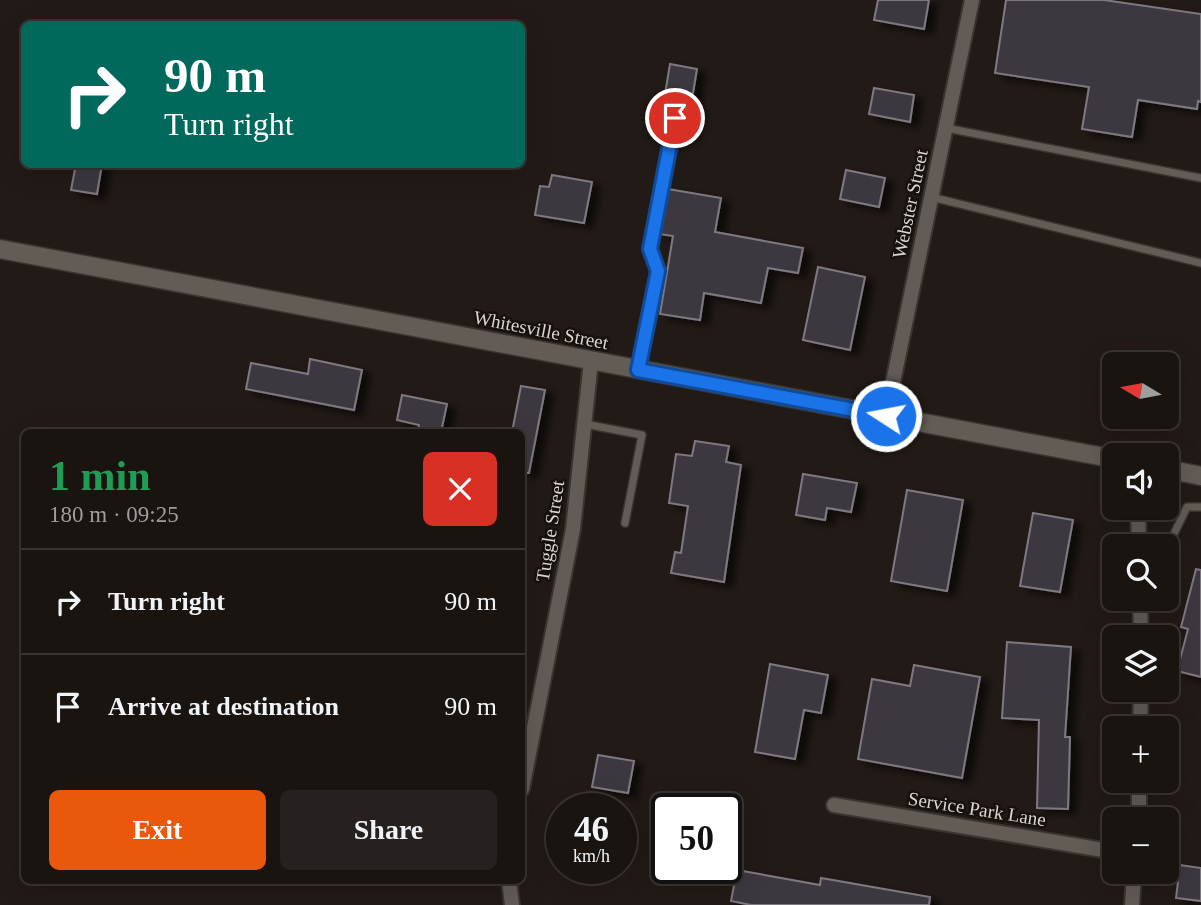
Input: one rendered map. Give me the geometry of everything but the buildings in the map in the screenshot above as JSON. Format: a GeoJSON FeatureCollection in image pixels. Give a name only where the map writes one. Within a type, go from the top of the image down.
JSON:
{"type":"FeatureCollection","features":[{"type":"Feature","properties":{"kind":"main road","name":"Whitesville Street"},"geometry":{"type":"LineString","coordinates":[[0,249],[1102,457]]}},
{"type":"Feature","properties":{"kind":"main road"},"geometry":{"type":"LineString","coordinates":[[1179,471],[1201,476]]}},
{"type":"Feature","properties":{"kind":"street","name":"Webster Street"},"geometry":{"type":"LineString","coordinates":[[886,416],[972,0]]}},
{"type":"Feature","properties":{"kind":"street","name":"Tuggle Street"},"geometry":{"type":"LineString","coordinates":[[525,774],[573,529],[591,361]]}},
{"type":"Feature","properties":{"kind":"street","name":"Service Park Lane"},"geometry":{"type":"LineString","coordinates":[[834,805],[1102,850]]}},
{"type":"Feature","properties":{"kind":"street"},"geometry":{"type":"LineString","coordinates":[[509,884],[512,905]]}},
{"type":"Feature","properties":{"kind":"street"},"geometry":{"type":"LineString","coordinates":[[1132,905],[1133,884]]}},
{"type":"Feature","properties":{"kind":"lane"},"geometry":{"type":"LineString","coordinates":[[638,370],[658,271],[650,249],[675,118]]}},
{"type":"Feature","properties":{"kind":"lane"},"geometry":{"type":"LineString","coordinates":[[945,128],[1201,178]]}},
{"type":"Feature","properties":{"kind":"lane"},"geometry":{"type":"LineString","coordinates":[[931,197],[1201,263]]}},
{"type":"Feature","properties":{"kind":"lane"},"geometry":{"type":"LineString","coordinates":[[584,424],[642,435],[625,523]]}},
{"type":"Feature","properties":{"kind":"lane"},"geometry":{"type":"LineString","coordinates":[[1174,534],[1187,507],[1201,507]]}},
{"type":"Feature","properties":{"kind":"route"},"geometry":{"type":"LineString","coordinates":[[675,118],[650,249],[658,271],[638,370],[886,416]]}}]}
